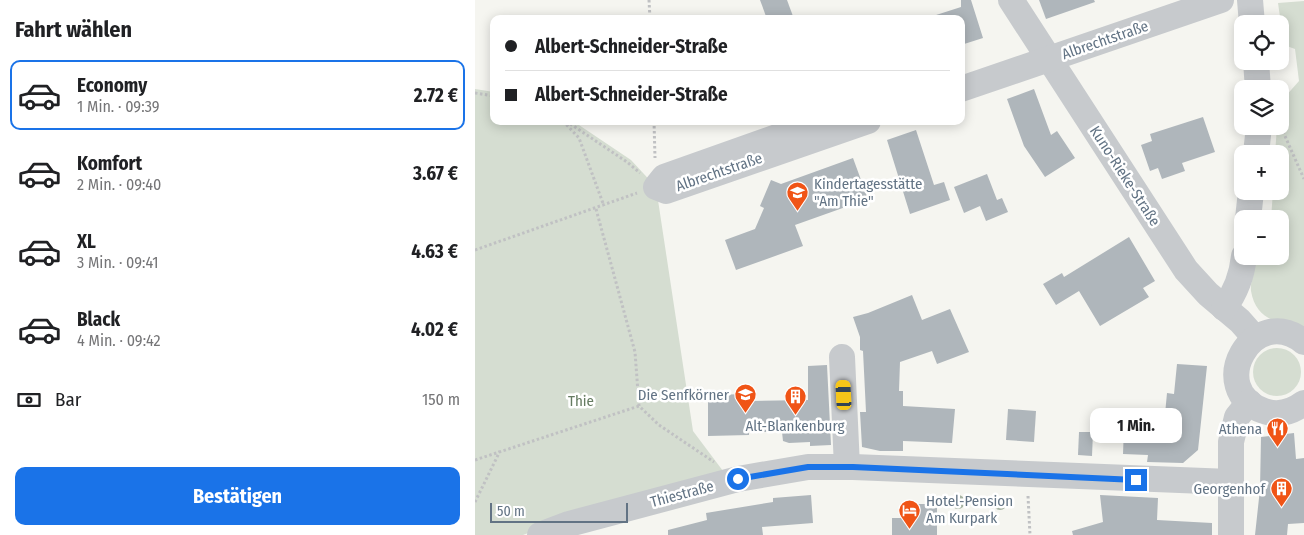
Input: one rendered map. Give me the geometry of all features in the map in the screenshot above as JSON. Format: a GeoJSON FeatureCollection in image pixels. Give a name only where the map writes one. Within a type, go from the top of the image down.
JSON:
{"type":"FeatureCollection","features":[{"type":"Feature","properties":{"kind":"street","name":"Kuno-Rieke-Straße"},"geometry":{"type":"LineString","coordinates":[[1011,0],[1186,270],[1208,294],[1240,321],[1255,338]]}},
{"type":"Feature","properties":{"kind":"street","name":"Albrechtstraße"},"geometry":{"type":"LineString","coordinates":[[965,87],[1166,0]]}},
{"type":"Feature","properties":{"kind":"street","name":"Albrechtstraße"},"geometry":{"type":"LineString","coordinates":[[965,71],[1045,52],[1221,0]]}},
{"type":"Feature","properties":{"kind":"street"},"geometry":{"type":"LineString","coordinates":[[1250,0],[1251,15]]}},
{"type":"Feature","properties":{"kind":"street","name":"Albrechtstraße"},"geometry":{"type":"LineString","coordinates":[[811,125],[663,177],[656,186],[666,191],[856,125]]}},
{"type":"Feature","properties":{"kind":"street"},"geometry":{"type":"LineString","coordinates":[[1225,308],[1234,294],[1243,272],[1243,265]]}},
{"type":"Feature","properties":{"kind":"street"},"geometry":{"type":"LineString","coordinates":[[1304,342],[1294,335],[1281,332],[1267,333],[1255,338],[1243,350],[1236,369],[1239,387],[1249,402],[1260,409],[1273,413],[1293,410],[1304,403]]}},
{"type":"Feature","properties":{"kind":"street"},"geometry":{"type":"LineString","coordinates":[[842,357],[847,467]]}},
{"type":"Feature","properties":{"kind":"street"},"geometry":{"type":"LineString","coordinates":[[1231,535],[1231,442],[1237,417],[1249,402]]}},
{"type":"Feature","properties":{"kind":"street","name":"Thiestraße"},"geometry":{"type":"LineString","coordinates":[[540,535],[569,524],[738,479],[808,467],[1230,482]]}},
{"type":"Feature","properties":{"kind":"path"},"geometry":{"type":"LineString","coordinates":[[649,0],[650,15]]}},
{"type":"Feature","properties":{"kind":"path"},"geometry":{"type":"LineString","coordinates":[[475,93],[490,95]]}},
{"type":"Feature","properties":{"kind":"path"},"geometry":{"type":"LineString","coordinates":[[568,125],[579,138],[604,206]]}},
{"type":"Feature","properties":{"kind":"path"},"geometry":{"type":"LineString","coordinates":[[570,125],[627,162],[656,186]]}},
{"type":"Feature","properties":{"kind":"path"},"geometry":{"type":"LineString","coordinates":[[654,125],[656,186]]}},
{"type":"Feature","properties":{"kind":"path"},"geometry":{"type":"LineString","coordinates":[[1285,135],[1304,179]]}},
{"type":"Feature","properties":{"kind":"path"},"geometry":{"type":"LineString","coordinates":[[475,250],[596,209],[656,186]]}},
{"type":"Feature","properties":{"kind":"path"},"geometry":{"type":"LineString","coordinates":[[596,209],[635,352],[639,406],[659,425],[694,449]]}},
{"type":"Feature","properties":{"kind":"path"},"geometry":{"type":"LineString","coordinates":[[475,460],[639,406]]}},
{"type":"Feature","properties":{"kind":"path"},"geometry":{"type":"LineString","coordinates":[[475,502],[500,451]]}},
{"type":"Feature","properties":{"kind":"path"},"geometry":{"type":"LineString","coordinates":[[1027,474],[1030,535]]}},
{"type":"Feature","properties":{"kind":"green space"},"geometry":{"type":"Polygon","coordinates":[[[1304,1],[1304,329],[1278,322],[1264,315],[1258,309],[1251,291],[1255,265],[1289,265],[1289,210],[1272,210],[1272,200],[1289,200],[1289,145],[1276,145],[1276,135],[1289,135],[1289,92],[1299,81],[1295,49],[1289,47],[1289,15],[1280,15],[1278,3],[1304,1]]]}},
{"type":"Feature","properties":{"kind":"green space","name":"Thie"},"geometry":{"type":"Polygon","coordinates":[[[475,89],[490,91],[490,125],[579,125],[631,160],[656,187],[693,431],[726,475],[570,517],[523,535],[475,535],[475,89]]]}},
{"type":"Feature","properties":{"kind":"green space"},"geometry":{"type":"Polygon","coordinates":[[[1272,348],[1282,348],[1291,352],[1297,358],[1300,363],[1300,381],[1291,392],[1282,396],[1272,396],[1263,392],[1257,386],[1253,377],[1253,367],[1257,358],[1263,352],[1272,348]]]}},
{"type":"Feature","properties":{"kind":"building"},"geometry":{"type":"Polygon","coordinates":[[[760,0],[787,0],[793,15],[766,15],[760,0]]]}},
{"type":"Feature","properties":{"kind":"building"},"geometry":{"type":"Polygon","coordinates":[[[961,0],[971,0],[983,38],[965,44],[965,15],[936,15],[961,7],[961,0]]]}},
{"type":"Feature","properties":{"kind":"building"},"geometry":{"type":"Polygon","coordinates":[[[1039,0],[1094,0],[1095,2],[1046,19],[1039,0]]]}},
{"type":"Feature","properties":{"kind":"building"},"geometry":{"type":"Polygon","coordinates":[[[1034,89],[1051,135],[1057,131],[1075,158],[1045,177],[1024,146],[1007,99],[1034,89]]]}},
{"type":"Feature","properties":{"kind":"building"},"geometry":{"type":"Polygon","coordinates":[[[1203,117],[1215,152],[1182,163],[1185,171],[1162,179],[1158,168],[1150,171],[1141,145],[1152,141],[1150,134],[1203,117]]]}},
{"type":"Feature","properties":{"kind":"building"},"geometry":{"type":"Polygon","coordinates":[[[916,130],[934,185],[944,182],[950,200],[910,214],[887,140],[916,130]]]}},
{"type":"Feature","properties":{"kind":"building","name":"Kindertagesstätte \"Am Thie\""},"geometry":{"type":"Polygon","coordinates":[[[853,158],[868,199],[795,225],[803,246],[736,270],[725,240],[755,229],[764,208],[760,206],[771,180],[781,184],[853,158]]]}},
{"type":"Feature","properties":{"kind":"building"},"geometry":{"type":"Polygon","coordinates":[[[987,174],[997,200],[1002,198],[1008,212],[986,221],[980,206],[964,213],[954,187],[987,174]]]}},
{"type":"Feature","properties":{"kind":"building"},"geometry":{"type":"Polygon","coordinates":[[[1129,237],[1155,281],[1143,288],[1149,297],[1100,326],[1079,291],[1056,305],[1043,284],[1062,273],[1064,277],[1129,237]]]}},
{"type":"Feature","properties":{"kind":"building"},"geometry":{"type":"Polygon","coordinates":[[[912,295],[922,320],[950,309],[969,352],[937,364],[932,351],[900,362],[899,391],[903,391],[903,406],[955,409],[952,443],[903,441],[903,451],[880,451],[862,447],[860,412],[866,412],[863,351],[860,350],[860,337],[853,317],[912,295]]]}},
{"type":"Feature","properties":{"kind":"building"},"geometry":{"type":"Polygon","coordinates":[[[1177,364],[1207,366],[1198,450],[1183,463],[1147,462],[1148,455],[1123,454],[1124,427],[1149,428],[1149,424],[1164,425],[1167,393],[1174,394],[1177,364]]]}},
{"type":"Feature","properties":{"kind":"building"},"geometry":{"type":"Polygon","coordinates":[[[827,365],[831,445],[810,446],[810,442],[789,443],[783,441],[782,432],[749,432],[749,435],[708,436],[708,395],[748,394],[749,401],[808,400],[808,366],[827,365]]]}},
{"type":"Feature","properties":{"kind":"building"},"geometry":{"type":"Polygon","coordinates":[[[1008,409],[1036,411],[1034,442],[1006,440],[1008,409]]]}},
{"type":"Feature","properties":{"kind":"building"},"geometry":{"type":"Polygon","coordinates":[[[1079,432],[1093,432],[1092,456],[1078,455],[1079,432]]]}},
{"type":"Feature","properties":{"kind":"building"},"geometry":{"type":"Polygon","coordinates":[[[1294,433],[1296,459],[1304,458],[1304,523],[1288,524],[1287,535],[1255,535],[1260,489],[1261,437],[1294,433]]]}},
{"type":"Feature","properties":{"kind":"building"},"geometry":{"type":"Polygon","coordinates":[[[811,495],[813,523],[762,527],[763,535],[668,535],[668,530],[707,520],[706,513],[773,502],[773,498],[811,495]]]}},
{"type":"Feature","properties":{"kind":"building"},"geometry":{"type":"Polygon","coordinates":[[[1100,495],[1158,498],[1157,520],[1212,523],[1212,535],[1073,535],[1072,531],[1103,522],[1100,495]]]}},
{"type":"Feature","properties":{"kind":"building"},"geometry":{"type":"Polygon","coordinates":[[[906,504],[937,504],[937,535],[892,535],[892,518],[906,518],[906,504]]]}},
{"type":"Feature","properties":{"kind":"place","name":"Kindertagesstätte \"Am Thie\""},"geometry":{"type":"Point","coordinates":[798,212]}},
{"type":"Feature","properties":{"kind":"place","name":"Die Senfkörner"},"geometry":{"type":"Point","coordinates":[745,414]}},
{"type":"Feature","properties":{"kind":"place","name":"Alt-Blankenburg"},"geometry":{"type":"Point","coordinates":[795,416]}},
{"type":"Feature","properties":{"kind":"place","name":"Athena"},"geometry":{"type":"Point","coordinates":[1278,448]}},
{"type":"Feature","properties":{"kind":"place","name":"Georgenhof"},"geometry":{"type":"Point","coordinates":[1281,508]}},
{"type":"Feature","properties":{"kind":"place","name":"Hotel-Pension Am Kurpark"},"geometry":{"type":"Point","coordinates":[910,529]}},
{"type":"Feature","properties":{"kind":"route"},"geometry":{"type":"LineString","coordinates":[[738,479],[808,467],[853,467],[1136,480]]}}]}
